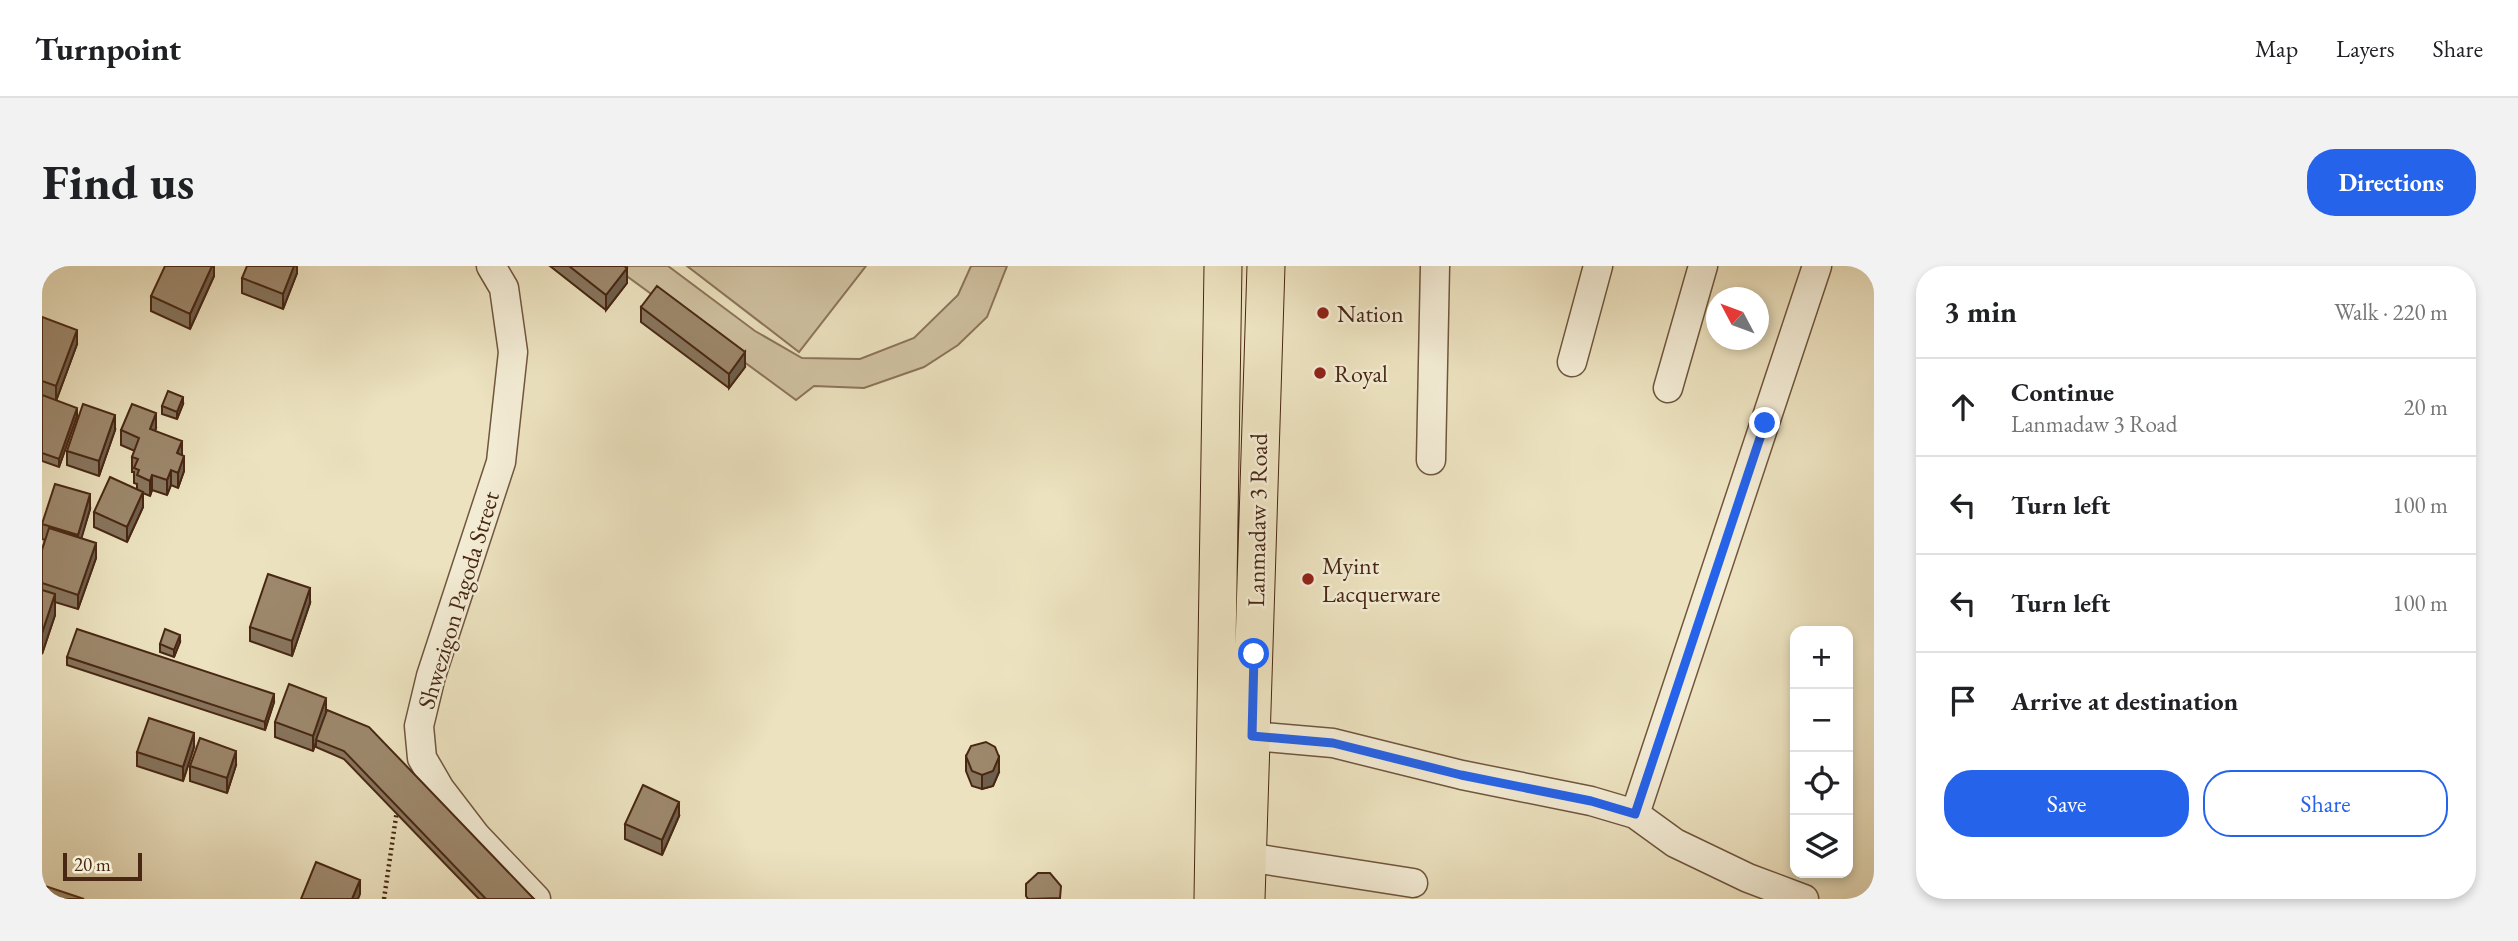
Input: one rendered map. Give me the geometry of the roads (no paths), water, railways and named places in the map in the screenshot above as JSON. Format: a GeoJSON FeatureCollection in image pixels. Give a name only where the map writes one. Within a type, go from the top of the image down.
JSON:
{"type":"FeatureCollection","features":[{"type":"Feature","properties":{"kind":"main road","name":"Lanmadaw 3 Road"},"geometry":{"type":"LineString","coordinates":[[1223,266],[1229,897]]}},
{"type":"Feature","properties":{"kind":"main road","name":"Lanmadaw 3 Road"},"geometry":{"type":"LineString","coordinates":[[1229,897],[1247,857],[1266,266]]}},
{"type":"Feature","properties":{"kind":"street","name":"Shwezigon Pagoda Street"},"geometry":{"type":"LineString","coordinates":[[491,266],[504,288],[513,352],[501,462],[430,676],[419,726],[422,758],[440,789],[476,836],[536,899]]}},
{"type":"Feature","properties":{"kind":"street"},"geometry":{"type":"LineString","coordinates":[[1431,460],[1435,266]]}},
{"type":"Feature","properties":{"kind":"street"},"geometry":{"type":"LineString","coordinates":[[1572,362],[1598,266]]}},
{"type":"Feature","properties":{"kind":"street"},"geometry":{"type":"LineString","coordinates":[[1668,388],[1703,266]]}},
{"type":"Feature","properties":{"kind":"street"},"geometry":{"type":"LineString","coordinates":[[1635,814],[1817,266]]}},
{"type":"Feature","properties":{"kind":"street"},"geometry":{"type":"LineString","coordinates":[[1252,736],[1333,743],[1461,775],[1591,801],[1635,814],[1675,843],[1748,878],[1804,899]]}},
{"type":"Feature","properties":{"kind":"street"},"geometry":{"type":"LineString","coordinates":[[1247,857],[1413,883]]}},
{"type":"Feature","properties":{"kind":"place","name":"Nation"},"geometry":{"type":"Point","coordinates":[1323,313]}},
{"type":"Feature","properties":{"kind":"place","name":"Royal"},"geometry":{"type":"Point","coordinates":[1320,373]}},
{"type":"Feature","properties":{"kind":"place","name":"Myint Lacquerware"},"geometry":{"type":"Point","coordinates":[1308,579]}}]}
